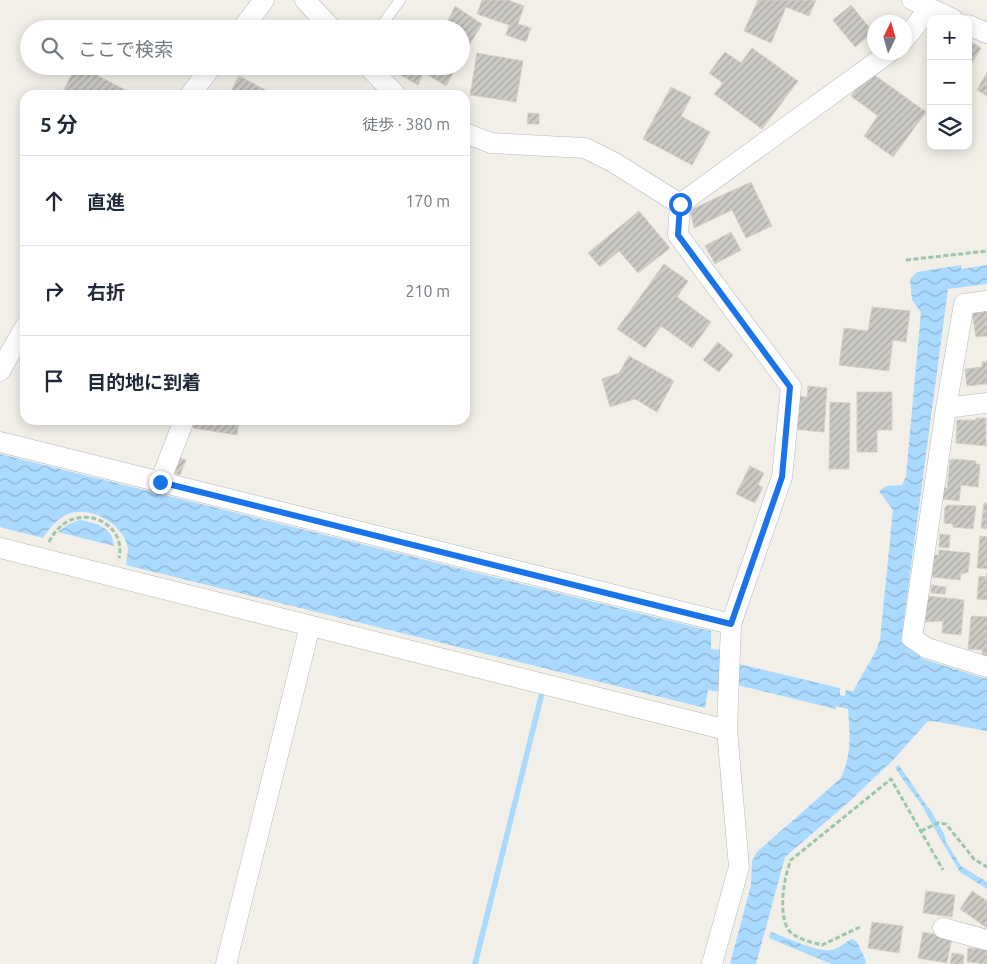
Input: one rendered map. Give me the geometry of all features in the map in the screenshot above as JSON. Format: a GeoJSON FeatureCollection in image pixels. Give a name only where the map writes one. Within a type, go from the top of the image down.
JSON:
{"type":"FeatureCollection","features":[{"type":"Feature","properties":{"kind":"street"},"geometry":{"type":"LineString","coordinates":[[249,20],[264,0]]}},
{"type":"Feature","properties":{"kind":"street"},"geometry":{"type":"LineString","coordinates":[[305,0],[324,20]]}},
{"type":"Feature","properties":{"kind":"street"},"geometry":{"type":"LineString","coordinates":[[912,22],[920,4],[944,15]]}},
{"type":"Feature","properties":{"kind":"street"},"geometry":{"type":"LineString","coordinates":[[972,27],[987,33]]}},
{"type":"Feature","properties":{"kind":"street"},"geometry":{"type":"LineString","coordinates":[[680,204],[879,60]]}},
{"type":"Feature","properties":{"kind":"street"},"geometry":{"type":"LineString","coordinates":[[194,90],[205,75]]}},
{"type":"Feature","properties":{"kind":"street"},"geometry":{"type":"LineString","coordinates":[[377,75],[391,90]]}},
{"type":"Feature","properties":{"kind":"street"},"geometry":{"type":"LineString","coordinates":[[470,135],[491,143],[585,148],[613,162],[680,204]]}},
{"type":"Feature","properties":{"kind":"street"},"geometry":{"type":"LineString","coordinates":[[680,204],[678,235],[790,387],[782,477],[731,624],[727,730],[739,867],[712,964]]}},
{"type":"Feature","properties":{"kind":"street"},"geometry":{"type":"LineString","coordinates":[[987,301],[964,304],[946,408],[912,638],[927,648],[987,668]]}},
{"type":"Feature","properties":{"kind":"street"},"geometry":{"type":"LineString","coordinates":[[0,370],[20,336]]}},
{"type":"Feature","properties":{"kind":"street"},"geometry":{"type":"LineString","coordinates":[[946,408],[987,403]]}},
{"type":"Feature","properties":{"kind":"street"},"geometry":{"type":"LineString","coordinates":[[160,482],[182,425]]}},
{"type":"Feature","properties":{"kind":"street"},"geometry":{"type":"LineString","coordinates":[[0,442],[731,624]]}},
{"type":"Feature","properties":{"kind":"street"},"geometry":{"type":"LineString","coordinates":[[0,548],[727,730]]}},
{"type":"Feature","properties":{"kind":"street"},"geometry":{"type":"LineString","coordinates":[[226,964],[310,626]]}},
{"type":"Feature","properties":{"kind":"street"},"geometry":{"type":"LineString","coordinates":[[943,928],[987,940]]}},
{"type":"Feature","properties":{"kind":"lane"},"geometry":{"type":"LineString","coordinates":[[386,20],[400,0]]}},
{"type":"Feature","properties":{"kind":"path"},"geometry":{"type":"LineString","coordinates":[[906,260],[987,251]]}},
{"type":"Feature","properties":{"kind":"path"},"geometry":{"type":"LineString","coordinates":[[46,550],[56,529],[64,522],[79,516],[106,524],[117,536],[121,551],[119,560]]}},
{"type":"Feature","properties":{"kind":"path"},"geometry":{"type":"LineString","coordinates":[[860,927],[822,946],[799,938],[788,929],[784,908],[785,875],[791,860],[891,779],[943,870]]}},
{"type":"Feature","properties":{"kind":"path"},"geometry":{"type":"LineString","coordinates":[[921,831],[938,823],[946,824],[974,859],[987,867]]}},
{"type":"Feature","properties":{"kind":"water"},"geometry":{"type":"Polygon","coordinates":[[[961,265],[961,269],[987,265],[987,284],[948,289],[901,642],[923,659],[987,679],[987,731],[933,721],[927,722],[894,759],[850,801],[785,857],[756,964],[730,964],[751,885],[752,861],[757,852],[840,779],[847,762],[850,737],[848,709],[836,706],[836,709],[737,685],[720,692],[708,690],[705,708],[126,565],[128,549],[126,540],[121,532],[105,519],[87,512],[68,514],[60,518],[43,538],[0,527],[0,454],[711,631],[711,649],[720,650],[735,663],[840,688],[840,695],[845,696],[846,690],[853,691],[876,651],[880,640],[893,510],[879,491],[886,486],[902,485],[906,476],[921,312],[912,300],[910,279],[917,272],[961,265]]]}},
{"type":"Feature","properties":{"kind":"water"},"geometry":{"type":"Polygon","coordinates":[[[80,520],[98,525],[107,530],[111,534],[114,546],[58,532],[69,524],[80,520]]]}},
{"type":"Feature","properties":{"kind":"water"},"geometry":{"type":"Polygon","coordinates":[[[899,765],[933,815],[930,818],[895,767],[899,765]]]}},
{"type":"Feature","properties":{"kind":"water"},"geometry":{"type":"Polygon","coordinates":[[[940,832],[961,866],[987,882],[987,889],[960,872],[937,833],[940,832]]]}},
{"type":"Feature","properties":{"kind":"water"},"geometry":{"type":"Polygon","coordinates":[[[771,932],[821,950],[835,949],[852,939],[857,942],[866,961],[865,964],[831,964],[769,938],[771,932]]]}},
{"type":"Feature","properties":{"kind":"building"},"geometry":{"type":"Polygon","coordinates":[[[482,0],[508,0],[524,6],[518,24],[531,28],[526,42],[506,35],[509,25],[477,14],[482,0]]]}},
{"type":"Feature","properties":{"kind":"building"},"geometry":{"type":"Polygon","coordinates":[[[758,0],[816,0],[809,16],[786,7],[771,43],[744,31],[758,0]]]}},
{"type":"Feature","properties":{"kind":"building"},"geometry":{"type":"Polygon","coordinates":[[[851,5],[867,25],[867,37],[855,47],[833,20],[851,5]]]}},
{"type":"Feature","properties":{"kind":"building"},"geometry":{"type":"Polygon","coordinates":[[[455,6],[482,24],[470,44],[470,20],[448,20],[455,6]]]}},
{"type":"Feature","properties":{"kind":"building"},"geometry":{"type":"Polygon","coordinates":[[[972,42],[981,48],[972,63],[972,42]]]}},
{"type":"Feature","properties":{"kind":"building"},"geometry":{"type":"Polygon","coordinates":[[[752,48],[798,81],[762,129],[714,94],[723,83],[709,73],[725,52],[741,63],[752,48]]]}},
{"type":"Feature","properties":{"kind":"building"},"geometry":{"type":"Polygon","coordinates":[[[477,53],[523,61],[516,102],[470,95],[477,53]]]}},
{"type":"Feature","properties":{"kind":"building"},"geometry":{"type":"Polygon","coordinates":[[[869,71],[926,112],[893,157],[864,136],[878,116],[851,96],[869,71]]]}},
{"type":"Feature","properties":{"kind":"building"},"geometry":{"type":"Polygon","coordinates":[[[987,72],[987,96],[977,90],[987,72]]]}},
{"type":"Feature","properties":{"kind":"building"},"geometry":{"type":"Polygon","coordinates":[[[71,75],[96,75],[125,90],[64,90],[71,75]]]}},
{"type":"Feature","properties":{"kind":"building"},"geometry":{"type":"Polygon","coordinates":[[[401,75],[422,75],[418,85],[401,75]]]}},
{"type":"Feature","properties":{"kind":"building"},"geometry":{"type":"Polygon","coordinates":[[[428,75],[452,75],[446,86],[428,75]]]}},
{"type":"Feature","properties":{"kind":"building"},"geometry":{"type":"Polygon","coordinates":[[[239,76],[266,90],[232,90],[239,76]]]}},
{"type":"Feature","properties":{"kind":"building"},"geometry":{"type":"Polygon","coordinates":[[[671,87],[691,97],[681,116],[710,132],[692,165],[643,139],[671,87]]]}},
{"type":"Feature","properties":{"kind":"building"},"geometry":{"type":"Polygon","coordinates":[[[528,113],[539,114],[539,124],[527,124],[528,113]]]}},
{"type":"Feature","properties":{"kind":"building"},"geometry":{"type":"Polygon","coordinates":[[[751,182],[772,226],[746,238],[732,210],[694,228],[690,210],[751,182]]]}},
{"type":"Feature","properties":{"kind":"building"},"geometry":{"type":"Polygon","coordinates":[[[639,211],[670,248],[638,273],[619,251],[600,267],[588,253],[639,211]]]}},
{"type":"Feature","properties":{"kind":"building"},"geometry":{"type":"Polygon","coordinates":[[[731,232],[741,250],[715,264],[705,246],[731,232]]]}},
{"type":"Feature","properties":{"kind":"building"},"geometry":{"type":"Polygon","coordinates":[[[664,264],[688,281],[677,297],[711,322],[692,348],[661,326],[645,348],[617,329],[664,264]]]}},
{"type":"Feature","properties":{"kind":"building"},"geometry":{"type":"Polygon","coordinates":[[[872,307],[910,311],[906,342],[893,340],[889,371],[839,365],[844,328],[868,331],[872,307]]]}},
{"type":"Feature","properties":{"kind":"building"},"geometry":{"type":"Polygon","coordinates":[[[987,311],[987,336],[976,337],[972,313],[987,311]]]}},
{"type":"Feature","properties":{"kind":"building"},"geometry":{"type":"Polygon","coordinates":[[[718,342],[733,355],[719,372],[703,360],[718,342]]]}},
{"type":"Feature","properties":{"kind":"building"},"geometry":{"type":"Polygon","coordinates":[[[629,356],[674,381],[657,412],[635,399],[610,407],[602,379],[619,373],[629,356]]]}},
{"type":"Feature","properties":{"kind":"building"},"geometry":{"type":"Polygon","coordinates":[[[987,361],[987,384],[967,386],[965,369],[982,367],[982,362],[987,361]]]}},
{"type":"Feature","properties":{"kind":"building"},"geometry":{"type":"Polygon","coordinates":[[[808,386],[827,388],[824,432],[791,429],[793,396],[807,397],[808,386]]]}},
{"type":"Feature","properties":{"kind":"building"},"geometry":{"type":"Polygon","coordinates":[[[857,392],[892,392],[892,430],[877,430],[877,452],[857,452],[857,392]]]}},
{"type":"Feature","properties":{"kind":"building"},"geometry":{"type":"Polygon","coordinates":[[[830,402],[850,403],[849,469],[829,469],[830,402]]]}},
{"type":"Feature","properties":{"kind":"building"},"geometry":{"type":"Polygon","coordinates":[[[976,418],[986,418],[986,446],[956,443],[957,420],[976,420],[976,418]]]}},
{"type":"Feature","properties":{"kind":"building"},"geometry":{"type":"Polygon","coordinates":[[[194,425],[238,425],[237,435],[193,428],[194,425]]]}},
{"type":"Feature","properties":{"kind":"building"},"geometry":{"type":"Polygon","coordinates":[[[171,455],[186,460],[180,475],[164,471],[171,455]]]}},
{"type":"Feature","properties":{"kind":"building"},"geometry":{"type":"Polygon","coordinates":[[[950,460],[976,461],[976,464],[980,464],[978,487],[961,485],[959,501],[942,499],[943,488],[947,488],[950,460]]]}},
{"type":"Feature","properties":{"kind":"building"},"geometry":{"type":"Polygon","coordinates":[[[750,466],[764,473],[758,485],[763,487],[755,503],[736,494],[750,466]]]}},
{"type":"Feature","properties":{"kind":"building"},"geometry":{"type":"Polygon","coordinates":[[[984,503],[987,503],[987,529],[981,528],[984,503]]]}},
{"type":"Feature","properties":{"kind":"building"},"geometry":{"type":"Polygon","coordinates":[[[948,505],[976,506],[973,529],[953,527],[953,524],[944,523],[945,507],[948,505]]]}},
{"type":"Feature","properties":{"kind":"building"},"geometry":{"type":"Polygon","coordinates":[[[940,534],[950,535],[949,548],[939,547],[940,534]]]}},
{"type":"Feature","properties":{"kind":"building"},"geometry":{"type":"Polygon","coordinates":[[[980,536],[987,537],[987,569],[977,568],[980,536]]]}},
{"type":"Feature","properties":{"kind":"building"},"geometry":{"type":"Polygon","coordinates":[[[939,550],[970,553],[968,572],[961,574],[960,580],[932,577],[934,555],[939,555],[939,550]]]}},
{"type":"Feature","properties":{"kind":"building"},"geometry":{"type":"Polygon","coordinates":[[[987,573],[987,600],[977,599],[979,576],[986,577],[987,573]]]}},
{"type":"Feature","properties":{"kind":"building"},"geometry":{"type":"Polygon","coordinates":[[[931,585],[946,587],[945,594],[931,593],[931,585]]]}},
{"type":"Feature","properties":{"kind":"building"},"geometry":{"type":"Polygon","coordinates":[[[928,596],[964,600],[961,635],[942,633],[943,621],[925,622],[928,596]]]}},
{"type":"Feature","properties":{"kind":"building"},"geometry":{"type":"Polygon","coordinates":[[[971,617],[987,617],[987,656],[982,656],[983,650],[968,649],[971,617]]]}},
{"type":"Feature","properties":{"kind":"building"},"geometry":{"type":"Polygon","coordinates":[[[926,891],[955,895],[952,917],[923,913],[926,891]]]}},
{"type":"Feature","properties":{"kind":"building"},"geometry":{"type":"Polygon","coordinates":[[[972,891],[987,901],[987,928],[960,909],[972,891]]]}},
{"type":"Feature","properties":{"kind":"building"},"geometry":{"type":"Polygon","coordinates":[[[872,922],[903,926],[899,953],[868,948],[872,922]]]}},
{"type":"Feature","properties":{"kind":"building"},"geometry":{"type":"Polygon","coordinates":[[[923,932],[952,938],[947,963],[918,958],[923,932]]]}},
{"type":"Feature","properties":{"kind":"building"},"geometry":{"type":"Polygon","coordinates":[[[968,948],[987,949],[987,964],[967,962],[968,948]]]}},
{"type":"Feature","properties":{"kind":"building"},"geometry":{"type":"Polygon","coordinates":[[[952,953],[964,955],[963,964],[950,964],[952,953]]]}},
{"type":"Feature","properties":{"kind":"waterway"},"geometry":{"type":"LineString","coordinates":[[475,964],[542,693]]}},
{"type":"Feature","properties":{"kind":"waterway"},"geometry":{"type":"LineString","coordinates":[[928,811],[943,838]]}},
{"type":"Feature","properties":{"kind":"route"},"geometry":{"type":"LineString","coordinates":[[160,482],[731,624],[782,477],[790,387],[678,235],[680,204]]}}]}
